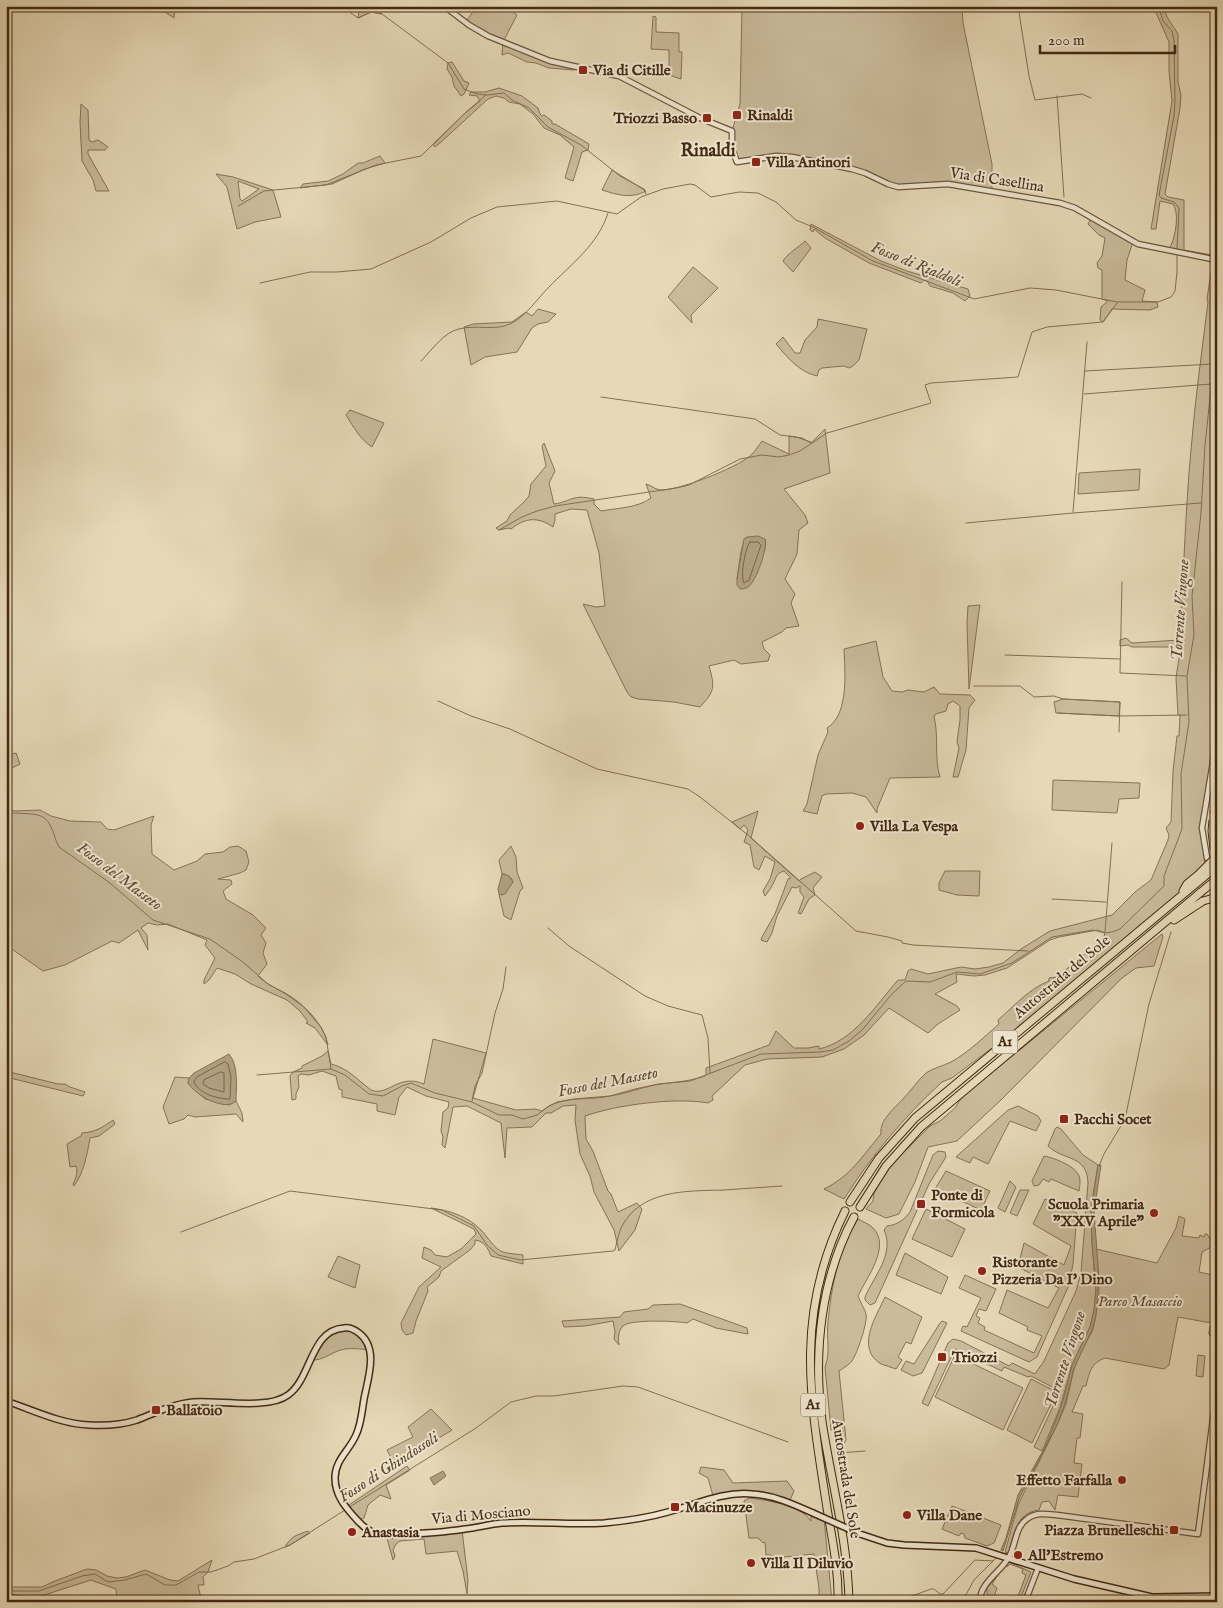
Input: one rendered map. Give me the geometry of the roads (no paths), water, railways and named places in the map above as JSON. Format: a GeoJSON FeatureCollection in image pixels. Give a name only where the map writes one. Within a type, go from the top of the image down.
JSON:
{"type":"FeatureCollection","features":[{"type":"Feature","properties":{"kind":"highway"},"geometry":{"type":"LineString","coordinates":[[1199,878],[1217,856]]}},
{"type":"Feature","properties":{"kind":"highway"},"geometry":{"type":"LineString","coordinates":[[1199,878],[1217,866]]}},
{"type":"Feature","properties":{"kind":"highway","name":"Autostrada del Sole"},"geometry":{"type":"LineString","coordinates":[[850,1202],[879,1158],[915,1118],[1178,898],[1188,884],[1199,878]]}},
{"type":"Feature","properties":{"kind":"highway","name":"Autostrada del Sole"},"geometry":{"type":"LineString","coordinates":[[860,1207],[866,1194],[886,1166],[921,1127],[1217,879]]}},
{"type":"Feature","properties":{"kind":"highway"},"geometry":{"type":"LineString","coordinates":[[1139,944],[1215,893]]}},
{"type":"Feature","properties":{"kind":"highway","name":"Autostrada del Sole"},"geometry":{"type":"LineString","coordinates":[[838,1602],[835,1555],[814,1419],[810,1362],[816,1291],[826,1256],[845,1211]]}},
{"type":"Feature","properties":{"kind":"highway","name":"Autostrada del Sole"},"geometry":{"type":"LineString","coordinates":[[849,1602],[844,1550],[822,1419],[819,1363],[822,1314],[830,1276],[842,1242],[854,1217]]}},
{"type":"Feature","properties":{"kind":"main road","name":"Via di Mosciano"},"geometry":{"type":"LineString","coordinates":[[6,1401],[68,1422],[99,1426],[126,1423],[185,1403],[269,1402],[286,1397],[298,1386],[323,1339],[337,1330],[352,1328],[366,1340],[370,1348],[370,1364],[356,1435],[341,1457],[336,1470],[336,1485],[338,1494],[348,1509],[367,1530],[377,1534],[462,1530],[499,1523],[612,1522],[655,1515],[714,1498],[742,1494],[767,1496],[785,1501],[860,1534],[887,1542],[904,1545],[970,1547],[992,1552],[1074,1579],[1152,1597],[1217,1596]]}},
{"type":"Feature","properties":{"kind":"street","name":"Via di Casellina"},"geometry":{"type":"LineString","coordinates":[[444,6],[469,25],[488,36],[550,61],[619,76],[700,118],[732,131],[732,149],[737,162],[776,156],[792,157],[852,169],[898,187],[907,188],[948,184],[1060,203],[1075,208],[1138,244],[1217,260]]}},
{"type":"Feature","properties":{"kind":"street"},"geometry":{"type":"LineString","coordinates":[[1207,858],[1202,828],[1214,756],[1217,682]]}},
{"type":"Feature","properties":{"kind":"street"},"geometry":{"type":"LineString","coordinates":[[1217,1326],[1213,1328],[1212,1333],[1217,1338]]}},
{"type":"Feature","properties":{"kind":"street"},"geometry":{"type":"LineString","coordinates":[[980,1599],[982,1588],[1007,1557],[1020,1527],[1024,1521],[1034,1515],[1049,1514],[1198,1534],[1217,1388]]}},
{"type":"Feature","properties":{"kind":"street"},"geometry":{"type":"LineString","coordinates":[[1025,1602],[1038,1568]]}},
{"type":"Feature","properties":{"kind":"water"},"geometry":{"type":"Polygon","coordinates":[[[758,536],[765,539],[765,550],[761,564],[751,584],[746,588],[740,589],[737,585],[737,579],[744,539],[758,536]]]}},
{"type":"Feature","properties":{"kind":"water"},"geometry":{"type":"Polygon","coordinates":[[[502,874],[509,876],[513,882],[505,894],[502,895],[499,894],[498,889],[502,874]]]}},
{"type":"Feature","properties":{"kind":"water"},"geometry":{"type":"Polygon","coordinates":[[[229,1054],[236,1070],[236,1101],[225,1105],[203,1097],[188,1083],[189,1078],[194,1073],[229,1054]]]}},
{"type":"Feature","properties":{"kind":"water"},"geometry":{"type":"Polygon","coordinates":[[[1098,1165],[1101,1165],[1094,1211],[1099,1279],[1093,1328],[1074,1368],[1065,1404],[1057,1425],[1019,1499],[1003,1551],[1001,1550],[1018,1495],[1045,1447],[1064,1397],[1072,1365],[1090,1327],[1096,1290],[1091,1211],[1098,1165]]]}},
{"type":"Feature","properties":{"kind":"water"},"geometry":{"type":"Polygon","coordinates":[[[443,1471],[446,1476],[434,1485],[430,1478],[443,1471]]]}},
{"type":"Feature","properties":{"kind":"waterway","name":"Fosso di Rialdoli"},"geometry":{"type":"LineString","coordinates":[[341,6],[358,18],[371,12],[382,14],[448,63],[464,89],[477,94],[504,93],[512,100],[529,108],[548,127],[581,145],[620,176],[644,189],[646,194]]}},
{"type":"Feature","properties":{"kind":"waterway"},"geometry":{"type":"LineString","coordinates":[[1018,6],[1029,76],[1035,100],[1082,94],[1091,98]]}},
{"type":"Feature","properties":{"kind":"waterway","name":"Fosso di Rialdoli"},"geometry":{"type":"LineString","coordinates":[[1158,6],[1163,21],[1172,31],[1174,40],[1175,100],[1174,116],[1159,195],[1161,198],[1174,202],[1179,208],[1177,249]]}},
{"type":"Feature","properties":{"kind":"waterway"},"geometry":{"type":"LineString","coordinates":[[238,206],[264,191],[326,185],[376,165],[421,156],[486,95]]}},
{"type":"Feature","properties":{"kind":"waterway"},"geometry":{"type":"LineString","coordinates":[[1057,96],[1064,197]]}},
{"type":"Feature","properties":{"kind":"waterway"},"geometry":{"type":"LineString","coordinates":[[260,283],[310,272],[371,269],[431,242],[471,218],[497,207],[557,201],[617,214],[641,197],[663,189],[690,184],[695,185],[711,197],[739,192],[758,193],[776,202],[796,220],[813,227],[873,261],[974,299],[1030,288],[1056,290],[1117,302],[1158,302],[1171,297],[1175,291],[1177,253]]}},
{"type":"Feature","properties":{"kind":"waterway"},"geometry":{"type":"LineString","coordinates":[[421,361],[443,338],[454,331],[473,327],[493,328],[506,326],[522,316],[591,244],[598,235],[608,213]]}},
{"type":"Feature","properties":{"kind":"waterway"},"geometry":{"type":"LineString","coordinates":[[499,530],[522,517],[555,506],[676,488],[689,485],[740,459],[762,455],[779,457],[789,455],[800,451],[827,433],[931,403],[925,385],[931,383],[1018,377],[1032,332],[1047,327],[1103,322],[1117,303]]}},
{"type":"Feature","properties":{"kind":"waterway","name":"Fosso del Masseto"},"geometry":{"type":"LineString","coordinates":[[257,1075],[331,1069],[345,1075],[369,1094],[383,1096],[411,1083],[435,1093],[472,1102],[499,1115],[512,1115],[523,1119],[537,1115],[557,1102],[610,1096],[658,1084],[690,1081],[761,1054],[833,1050],[849,1041],[862,1030],[892,994],[906,981],[930,982],[957,972],[980,974],[1012,963],[1052,937],[1093,930],[1105,933],[1120,929],[1164,886],[1164,876],[1182,829],[1181,774],[1189,722],[1187,676],[1194,635],[1192,596],[1217,332]]}},
{"type":"Feature","properties":{"kind":"waterway"},"geometry":{"type":"LineString","coordinates":[[1073,512],[1087,342]]}},
{"type":"Feature","properties":{"kind":"waterway"},"geometry":{"type":"LineString","coordinates":[[1085,371],[1213,364]]}},
{"type":"Feature","properties":{"kind":"waterway"},"geometry":{"type":"LineString","coordinates":[[1084,394],[1211,384]]}},
{"type":"Feature","properties":{"kind":"waterway"},"geometry":{"type":"LineString","coordinates":[[601,397],[755,419],[780,435],[796,437],[811,442]]}},
{"type":"Feature","properties":{"kind":"waterway"},"geometry":{"type":"LineString","coordinates":[[966,523],[1201,503]]}},
{"type":"Feature","properties":{"kind":"waterway"},"geometry":{"type":"LineString","coordinates":[[1122,582],[1120,673],[1186,676]]}},
{"type":"Feature","properties":{"kind":"waterway"},"geometry":{"type":"LineString","coordinates":[[1005,655],[1120,659]]}},
{"type":"Feature","properties":{"kind":"waterway"},"geometry":{"type":"LineString","coordinates":[[974,686],[1020,686],[1034,697],[1054,696],[1063,699],[1120,702],[1119,732]]}},
{"type":"Feature","properties":{"kind":"waterway"},"geometry":{"type":"LineString","coordinates":[[438,701],[471,716],[510,729],[597,769],[688,789],[748,835],[856,931],[888,937],[913,945],[1028,951]]}},
{"type":"Feature","properties":{"kind":"waterway"},"geometry":{"type":"LineString","coordinates":[[1058,713],[1119,716],[1187,715]]}},
{"type":"Feature","properties":{"kind":"waterway","name":"Fosso del Masseto"},"geometry":{"type":"LineString","coordinates":[[6,811],[42,816],[50,825],[59,847],[110,883],[153,920],[210,939],[243,962],[268,984],[304,1007],[321,1027],[326,1037],[331,1069]]}},
{"type":"Feature","properties":{"kind":"waterway"},"geometry":{"type":"LineString","coordinates":[[1105,932],[1112,843]]}},
{"type":"Feature","properties":{"kind":"waterway"},"geometry":{"type":"LineString","coordinates":[[1052,899],[1106,902]]}},
{"type":"Feature","properties":{"kind":"waterway"},"geometry":{"type":"LineString","coordinates":[[548,928],[569,946],[645,996],[668,1006],[702,1015],[708,1038],[710,1073]]}},
{"type":"Feature","properties":{"kind":"waterway","name":"Torrente Vingone"},"geometry":{"type":"LineString","coordinates":[[1099,1166],[1125,1119],[1149,1004],[1171,932]]}},
{"type":"Feature","properties":{"kind":"waterway"},"geometry":{"type":"LineString","coordinates":[[472,1101],[475,1086],[482,1073],[495,1013],[503,989],[506,967]]}},
{"type":"Feature","properties":{"kind":"waterway"},"geometry":{"type":"LineString","coordinates":[[181,1232],[290,1191],[442,1210],[474,1226],[487,1245],[498,1255],[520,1260],[613,1251],[615,1250],[621,1228],[629,1215],[652,1199],[666,1195],[681,1192],[782,1186]]}},
{"type":"Feature","properties":{"kind":"waterway","name":"Fosso di Ghindossoli"},"geometry":{"type":"LineString","coordinates":[[348,1508],[476,1428],[511,1402],[536,1396],[554,1396],[623,1386],[638,1387],[788,1442]]}},
{"type":"Feature","properties":{"kind":"waterway","name":"Fosso di Ghindossoli"},"geometry":{"type":"LineString","coordinates":[[839,1453],[865,1451]]}},
{"type":"Feature","properties":{"kind":"waterway","name":"Fosso di Ghindossoli"},"geometry":{"type":"LineString","coordinates":[[6,1591],[39,1591],[82,1576],[95,1574],[108,1582],[125,1580],[146,1574],[165,1585],[176,1585],[199,1572],[211,1572],[234,1562],[254,1559],[290,1545],[345,1510]]}},
{"type":"Feature","properties":{"kind":"waterway","name":"Torrente Vingone"},"geometry":{"type":"LineString","coordinates":[[962,1602],[974,1580],[998,1556]]}},
{"type":"Feature","properties":{"kind":"waterway"},"geometry":{"type":"LineString","coordinates":[[896,1602],[931,1589],[943,1594],[975,1560],[993,1561]]}},
{"type":"Feature","properties":{"kind":"tram line"},"geometry":{"type":"LineString","coordinates":[[1210,813],[1215,801]]}},
{"type":"Feature","properties":{"kind":"tram line"},"geometry":{"type":"LineString","coordinates":[[1209,820],[1210,849]]}},
{"type":"Feature","properties":{"kind":"place","name":"Via di Citille"},"geometry":{"type":"Point","coordinates":[583,70]}},
{"type":"Feature","properties":{"kind":"place","name":"Rinaldi"},"geometry":{"type":"Point","coordinates":[737,115]}},
{"type":"Feature","properties":{"kind":"place","name":"Triozzi Basso"},"geometry":{"type":"Point","coordinates":[707,118]}},
{"type":"Feature","properties":{"kind":"place","name":"Villa Antinori"},"geometry":{"type":"Point","coordinates":[756,162]}},
{"type":"Feature","properties":{"kind":"place","name":"Villa La Vespa"},"geometry":{"type":"Point","coordinates":[860,826]}},
{"type":"Feature","properties":{"kind":"place","name":"Pacchi Socet"},"geometry":{"type":"Point","coordinates":[1064,1119]}},
{"type":"Feature","properties":{"kind":"place","name":"Ponte di Formicola"},"geometry":{"type":"Point","coordinates":[921,1204]}},
{"type":"Feature","properties":{"kind":"place","name":"Scuola Primaria \"XXV Aprile\""},"geometry":{"type":"Point","coordinates":[1154,1213]}},
{"type":"Feature","properties":{"kind":"place","name":"Ristorante Pizzeria Da I' Dino"},"geometry":{"type":"Point","coordinates":[982,1271]}},
{"type":"Feature","properties":{"kind":"place","name":"Triozzi"},"geometry":{"type":"Point","coordinates":[942,1357]}},
{"type":"Feature","properties":{"kind":"place","name":"Ballatoio"},"geometry":{"type":"Point","coordinates":[156,1410]}},
{"type":"Feature","properties":{"kind":"place","name":"Effetto Farfalla"},"geometry":{"type":"Point","coordinates":[1122,1480]}},
{"type":"Feature","properties":{"kind":"place","name":"Macinuzze"},"geometry":{"type":"Point","coordinates":[675,1507]}},
{"type":"Feature","properties":{"kind":"place","name":"Villa Dane"},"geometry":{"type":"Point","coordinates":[907,1515]}},
{"type":"Feature","properties":{"kind":"place","name":"Piazza Brunelleschi"},"geometry":{"type":"Point","coordinates":[1174,1530]}},
{"type":"Feature","properties":{"kind":"place","name":"Anastasia"},"geometry":{"type":"Point","coordinates":[352,1532]}},
{"type":"Feature","properties":{"kind":"place","name":"All'Estremo"},"geometry":{"type":"Point","coordinates":[1018,1555]}},
{"type":"Feature","properties":{"kind":"place","name":"Villa Il Diluvio"},"geometry":{"type":"Point","coordinates":[751,1563]}},
{"type":"Feature","properties":{"kind":"district","name":"Rinaldi"},"geometry":{"type":"Point","coordinates":[708,151]}},
{"type":"Feature","properties":{"kind":"park label","name":"Parco Masaccio"},"geometry":{"type":"Point","coordinates":[1140,1301]}}]}
